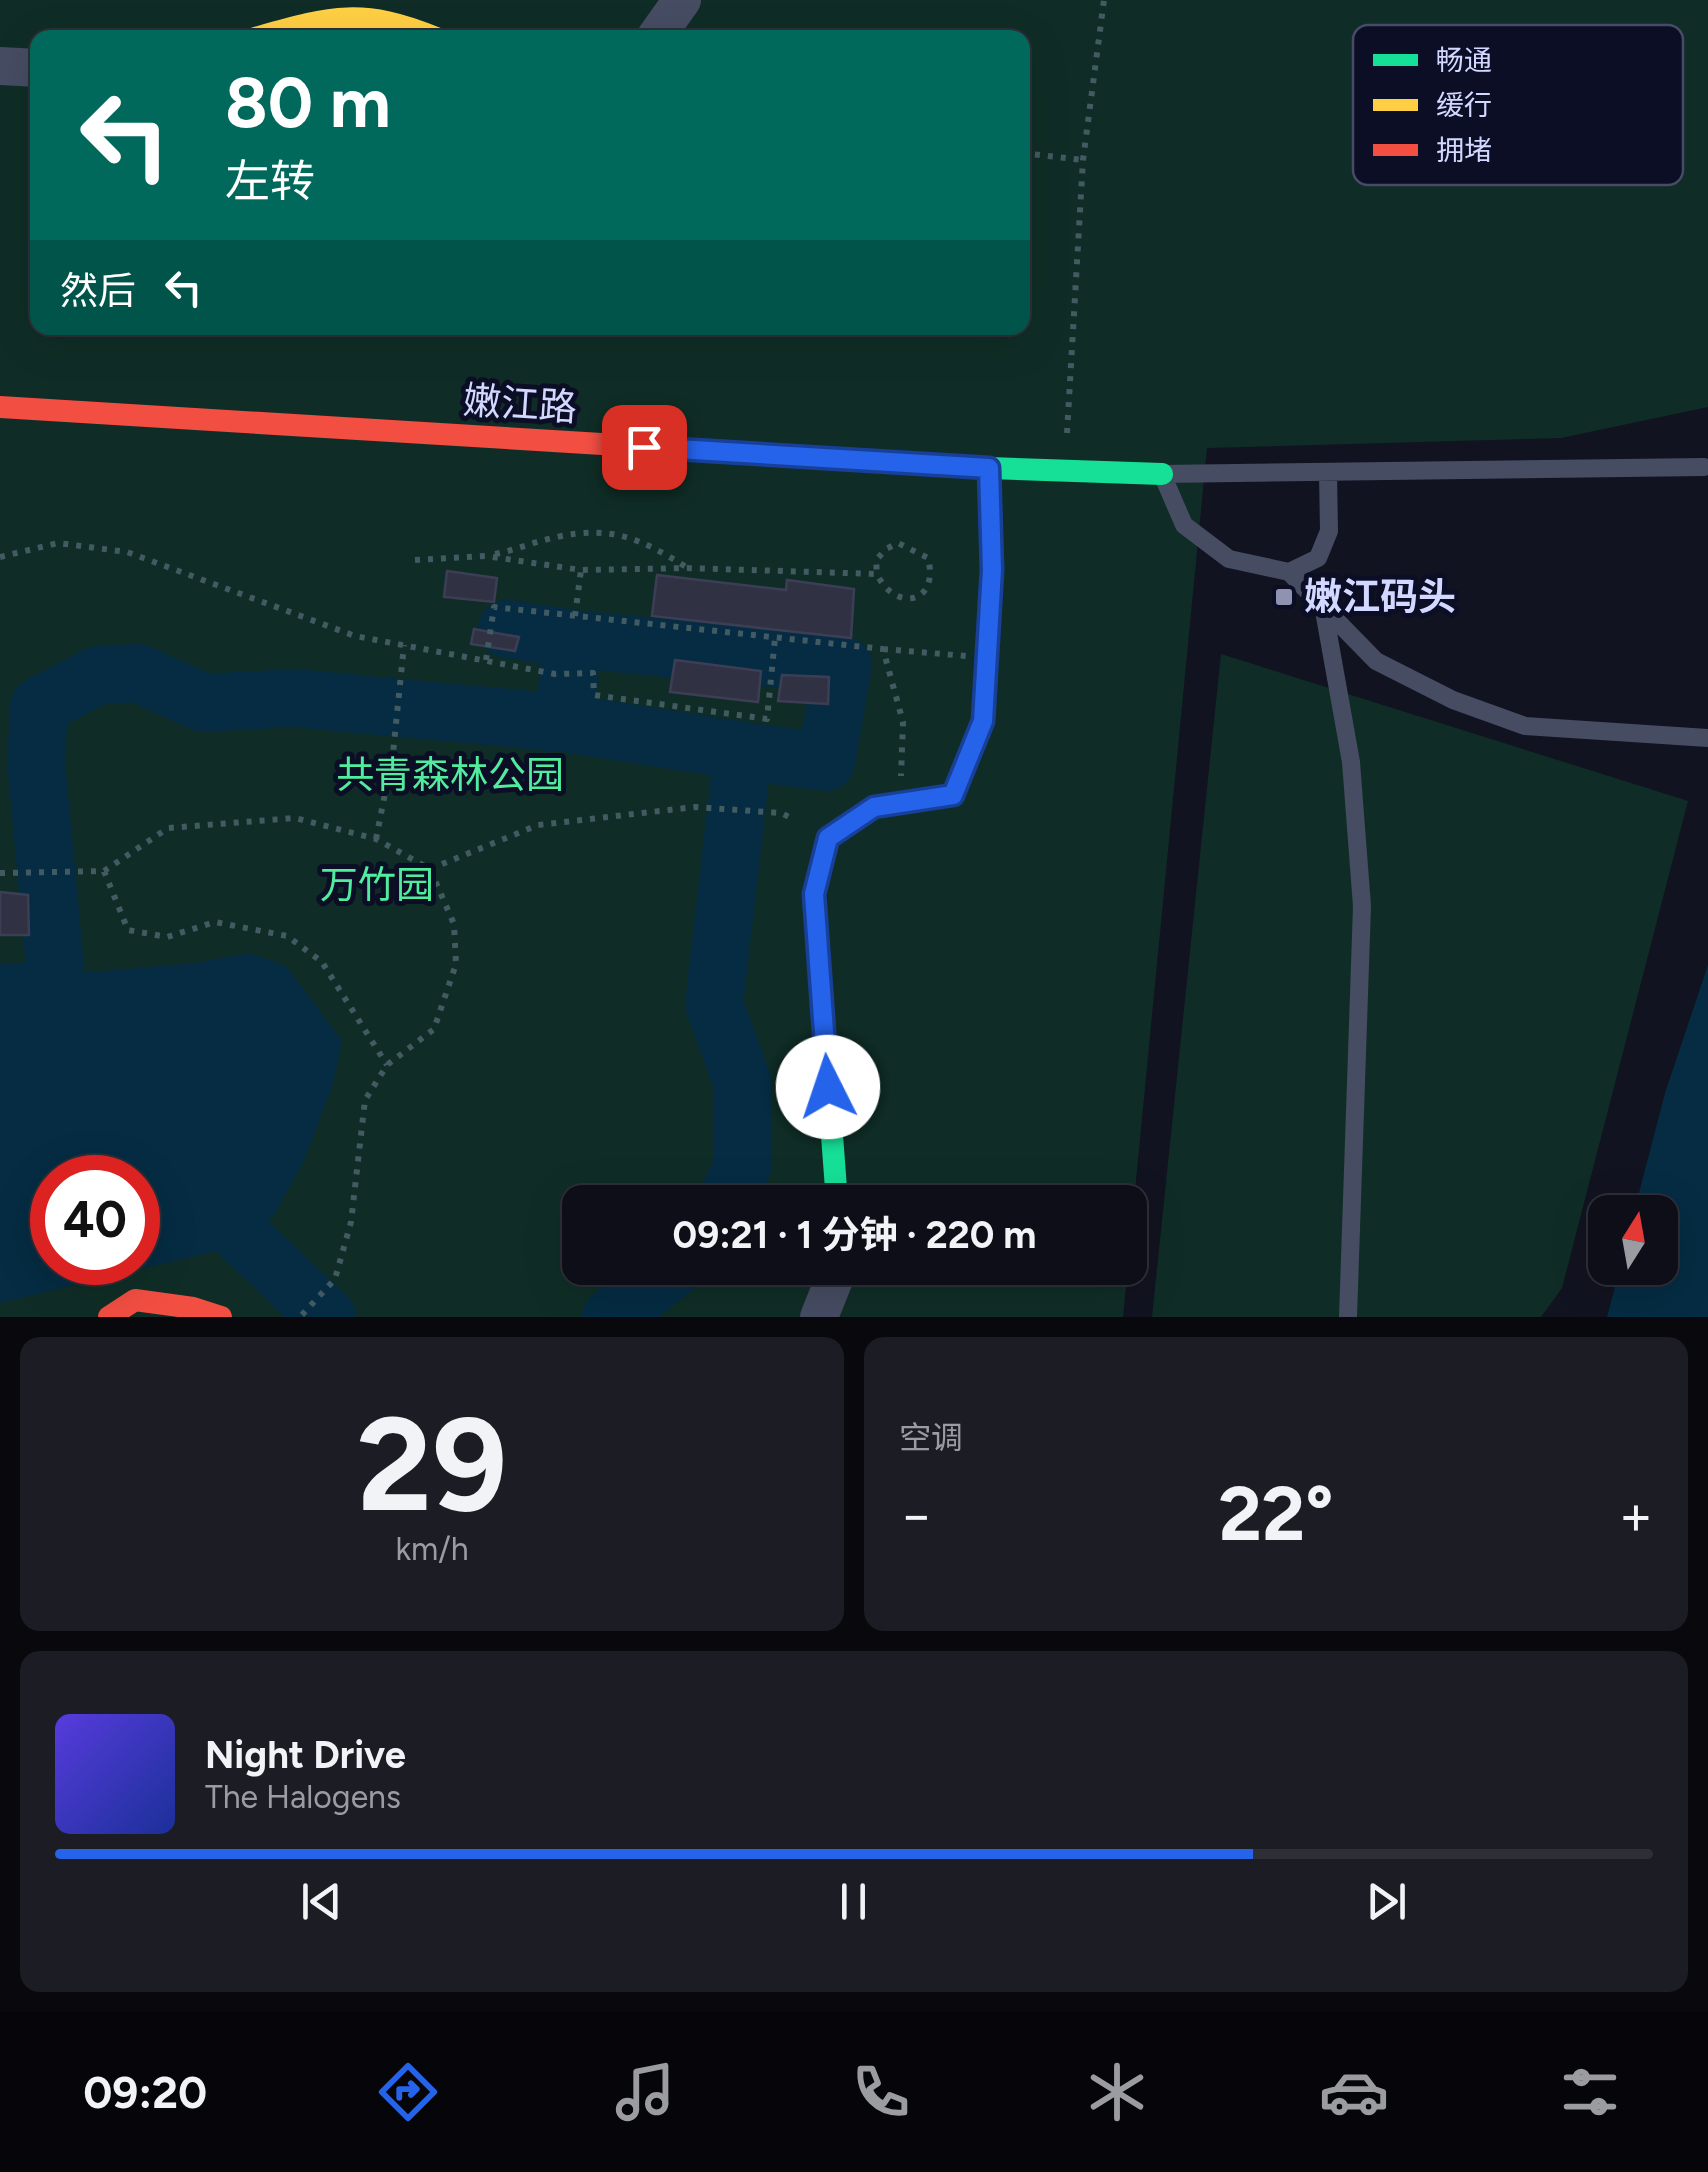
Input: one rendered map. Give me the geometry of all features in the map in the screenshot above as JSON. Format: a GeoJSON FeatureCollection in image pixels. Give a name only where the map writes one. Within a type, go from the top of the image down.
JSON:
{"type":"FeatureCollection","features":[{"type":"Feature","properties":{"kind":"street"},"geometry":{"type":"LineString","coordinates":[[660,30],[682,0]]}},
{"type":"Feature","properties":{"kind":"street"},"geometry":{"type":"LineString","coordinates":[[284,30],[332,17],[395,22],[416,30]]}},
{"type":"Feature","properties":{"kind":"street"},"geometry":{"type":"LineString","coordinates":[[0,66],[30,68]]}},
{"type":"Feature","properties":{"kind":"street","name":"嫩江路"},"geometry":{"type":"LineString","coordinates":[[0,407],[989,468],[1162,474]]}},
{"type":"Feature","properties":{"kind":"street"},"geometry":{"type":"LineString","coordinates":[[836,1185],[814,894],[828,838],[874,807]]}},
{"type":"Feature","properties":{"kind":"street"},"geometry":{"type":"LineString","coordinates":[[819,1317],[832,1285]]}},
{"type":"Feature","properties":{"kind":"street"},"geometry":{"type":"LineString","coordinates":[[110,1317],[135,1300],[193,1308],[221,1317]]}},
{"type":"Feature","properties":{"kind":"lane"},"geometry":{"type":"LineString","coordinates":[[1704,467],[1162,474],[1184,525],[1230,558],[1289,572],[1376,661],[1453,700],[1525,726],[1708,738]]}},
{"type":"Feature","properties":{"kind":"lane"},"geometry":{"type":"LineString","coordinates":[[874,807],[953,795],[983,721],[992,570],[989,468]]}},
{"type":"Feature","properties":{"kind":"lane"},"geometry":{"type":"LineString","coordinates":[[1289,572],[1318,558],[1328,530],[1328,472]]}},
{"type":"Feature","properties":{"kind":"lane"},"geometry":{"type":"LineString","coordinates":[[1324,610],[1351,762],[1362,906],[1348,1317]]}},
{"type":"Feature","properties":{"kind":"path"},"geometry":{"type":"LineString","coordinates":[[1065,469],[1083,160],[1104,0]]}},
{"type":"Feature","properties":{"kind":"path"},"geometry":{"type":"LineString","coordinates":[[1030,154],[1083,160]]}},
{"type":"Feature","properties":{"kind":"path"},"geometry":{"type":"LineString","coordinates":[[416,560],[486,556],[524,549],[556,537],[624,534],[650,544],[686,568]]}},
{"type":"Feature","properties":{"kind":"path"},"geometry":{"type":"LineString","coordinates":[[0,557],[58,543],[127,552],[339,630],[555,674],[593,672],[594,694],[767,720],[776,638]]}},
{"type":"Feature","properties":{"kind":"path"},"geometry":{"type":"LineString","coordinates":[[898,544],[928,558],[932,574],[928,590],[918,598],[899,598],[883,587],[877,574],[876,560],[886,549],[898,544]]}},
{"type":"Feature","properties":{"kind":"path"},"geometry":{"type":"LineString","coordinates":[[486,556],[581,570],[686,568],[877,574]]}},
{"type":"Feature","properties":{"kind":"path"},"geometry":{"type":"LineString","coordinates":[[575,616],[581,570]]}},
{"type":"Feature","properties":{"kind":"path"},"geometry":{"type":"LineString","coordinates":[[486,660],[494,606],[987,658]]}},
{"type":"Feature","properties":{"kind":"path"},"geometry":{"type":"LineString","coordinates":[[376,839],[392,752],[404,645]]}},
{"type":"Feature","properties":{"kind":"path"},"geometry":{"type":"LineString","coordinates":[[874,807],[901,778],[903,722],[883,648]]}},
{"type":"Feature","properties":{"kind":"path"},"geometry":{"type":"LineString","coordinates":[[430,869],[538,825],[695,807],[781,813]]}},
{"type":"Feature","properties":{"kind":"path"},"geometry":{"type":"LineString","coordinates":[[0,873],[104,871],[168,828],[295,818],[376,839],[430,869],[454,924],[456,964],[434,1029],[387,1064],[365,1100],[351,1222],[336,1279],[300,1317]]}},
{"type":"Feature","properties":{"kind":"path"},"geometry":{"type":"LineString","coordinates":[[104,871],[128,930],[166,937],[215,922],[287,936],[322,962],[387,1064]]}},
{"type":"Feature","properties":{"kind":"green space","name":"共青森林公园"},"geometry":{"type":"Polygon","coordinates":[[[0,0],[1708,0],[1708,407],[1561,438],[1207,448],[1136,1185],[562,1185],[562,1285],[1126,1285],[1123,1317],[0,1317],[0,0]]]}},
{"type":"Feature","properties":{"kind":"green space"},"geometry":{"type":"Polygon","coordinates":[[[1221,654],[1688,801],[1562,1288],[1541,1317],[1152,1317],[1221,654]]]}},
{"type":"Feature","properties":{"kind":"water"},"geometry":{"type":"Polygon","coordinates":[[[249,953],[286,966],[342,1041],[333,1084],[303,1163],[273,1217],[216,1251],[160,1264],[160,1155],[30,1155],[30,1285],[75,1285],[0,1303],[0,964],[37,962],[90,972],[196,963],[249,953]]]}},
{"type":"Feature","properties":{"kind":"water"},"geometry":{"type":"Polygon","coordinates":[[[1708,965],[1708,1317],[1607,1317],[1615,1285],[1678,1285],[1678,1195],[1638,1195],[1665,1093],[1708,965]]]}},
{"type":"Feature","properties":{"kind":"building"},"geometry":{"type":"Polygon","coordinates":[[[447,571],[497,578],[494,602],[444,597],[447,571]]]}},
{"type":"Feature","properties":{"kind":"building"},"geometry":{"type":"Polygon","coordinates":[[[657,575],[786,590],[787,580],[854,589],[851,638],[652,616],[657,575]]]}},
{"type":"Feature","properties":{"kind":"building"},"geometry":{"type":"Polygon","coordinates":[[[474,629],[519,637],[515,651],[471,644],[474,629]]]}},
{"type":"Feature","properties":{"kind":"building"},"geometry":{"type":"Polygon","coordinates":[[[675,660],[761,671],[758,702],[670,692],[675,660]]]}},
{"type":"Feature","properties":{"kind":"building"},"geometry":{"type":"Polygon","coordinates":[[[782,675],[829,677],[828,704],[778,701],[782,675]]]}},
{"type":"Feature","properties":{"kind":"building"},"geometry":{"type":"Polygon","coordinates":[[[0,892],[28,895],[29,935],[0,935],[0,892]]]}},
{"type":"Feature","properties":{"kind":"waterway"},"geometry":{"type":"LineString","coordinates":[[507,629],[572,639]]}},
{"type":"Feature","properties":{"kind":"waterway"},"geometry":{"type":"LineString","coordinates":[[564,723],[572,639],[843,665],[826,762],[743,751]]}},
{"type":"Feature","properties":{"kind":"waterway"},"geometry":{"type":"LineString","coordinates":[[55,965],[36,762],[39,706],[98,675],[138,673],[204,703],[293,698],[564,723],[743,751],[714,1004],[743,1084],[742,1168],[734,1185]]}},
{"type":"Feature","properties":{"kind":"waterway"},"geometry":{"type":"LineString","coordinates":[[222,1217],[327,1317]]}},
{"type":"Feature","properties":{"kind":"waterway"},"geometry":{"type":"LineString","coordinates":[[611,1317],[652,1285]]}},
{"type":"Feature","properties":{"kind":"traffic: fast"},"geometry":{"type":"LineString","coordinates":[[667,448],[989,468],[1162,474]]}},
{"type":"Feature","properties":{"kind":"traffic: fast"},"geometry":{"type":"LineString","coordinates":[[836,1185],[814,895],[828,838],[874,807]]}},
{"type":"Feature","properties":{"kind":"traffic: slow"},"geometry":{"type":"LineString","coordinates":[[285,30],[346,18],[387,22],[415,30]]}},
{"type":"Feature","properties":{"kind":"traffic: jam"},"geometry":{"type":"LineString","coordinates":[[0,407],[667,448]]}},
{"type":"Feature","properties":{"kind":"traffic: jam"},"geometry":{"type":"LineString","coordinates":[[109,1317],[135,1300],[193,1308],[221,1317]]}},
{"type":"Feature","properties":{"kind":"place","name":"嫩江码头"},"geometry":{"type":"Point","coordinates":[1284,597]}},
{"type":"Feature","properties":{"kind":"route"},"geometry":{"type":"LineString","coordinates":[[644,447],[989,468],[992,570],[983,721],[953,795],[874,807],[828,838],[814,894],[828,1087]]}},
{"type":"Feature","properties":{"kind":"park label","name":"万竹园"},"geometry":{"type":"Point","coordinates":[377,885]}}]}
